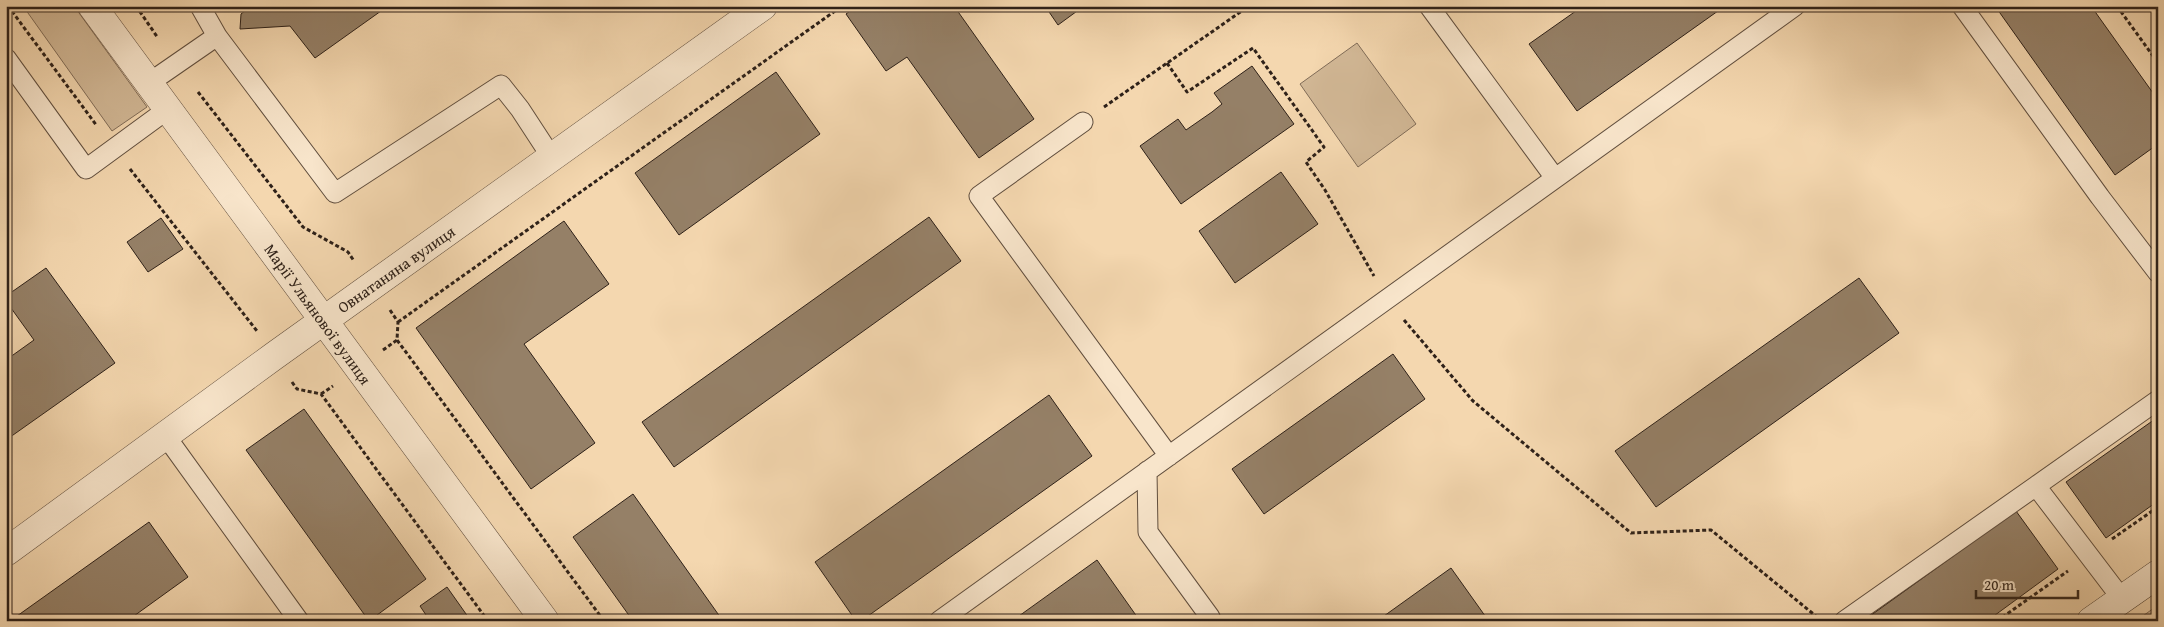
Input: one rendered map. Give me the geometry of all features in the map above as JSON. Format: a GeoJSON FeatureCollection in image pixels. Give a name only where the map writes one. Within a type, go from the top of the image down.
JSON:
{"type":"FeatureCollection","features":[{"type":"Feature","properties":{"kind":"street","name":"Марії Ульянової вулиця"},"geometry":{"type":"LineString","coordinates":[[92,6],[545,621]]}},
{"type":"Feature","properties":{"kind":"street","name":"Овнатаняна вулиця"},"geometry":{"type":"LineString","coordinates":[[6,552],[323,320],[763,6]]}},
{"type":"Feature","properties":{"kind":"street"},"geometry":{"type":"LineString","coordinates":[[2092,621],[2158,574]]}},
{"type":"Feature","properties":{"kind":"lane"},"geometry":{"type":"LineString","coordinates":[[200,6],[217,36],[335,193],[501,85],[520,109],[552,158]]}},
{"type":"Feature","properties":{"kind":"lane"},"geometry":{"type":"LineString","coordinates":[[1430,6],[1555,178]]}},
{"type":"Feature","properties":{"kind":"lane"},"geometry":{"type":"LineString","coordinates":[[939,621],[1794,6]]}},
{"type":"Feature","properties":{"kind":"lane"},"geometry":{"type":"LineString","coordinates":[[1962,6],[2100,197],[2158,272]]}},
{"type":"Feature","properties":{"kind":"lane"},"geometry":{"type":"LineString","coordinates":[[149,83],[217,36]]}},
{"type":"Feature","properties":{"kind":"lane"},"geometry":{"type":"LineString","coordinates":[[6,58],[86,169],[168,109]]}},
{"type":"Feature","properties":{"kind":"lane"},"geometry":{"type":"LineString","coordinates":[[1083,122],[979,196],[1169,456]]}},
{"type":"Feature","properties":{"kind":"lane"},"geometry":{"type":"LineString","coordinates":[[1844,621],[2158,400]]}},
{"type":"Feature","properties":{"kind":"lane"},"geometry":{"type":"LineString","coordinates":[[165,435],[300,621]]}},
{"type":"Feature","properties":{"kind":"lane"},"geometry":{"type":"LineString","coordinates":[[1147,471],[1148,532],[1210,617]]}},
{"type":"Feature","properties":{"kind":"lane"},"geometry":{"type":"LineString","coordinates":[[2036,486],[2122,599]]}},
{"type":"Feature","properties":{"kind":"path"},"geometry":{"type":"LineString","coordinates":[[8,6],[114,148],[258,332],[297,389],[321,394],[488,621]]}},
{"type":"Feature","properties":{"kind":"path"},"geometry":{"type":"LineString","coordinates":[[136,6],[176,64],[303,227],[348,252],[398,322],[397,340],[604,621]]}},
{"type":"Feature","properties":{"kind":"path"},"geometry":{"type":"LineString","coordinates":[[398,322],[842,6]]}},
{"type":"Feature","properties":{"kind":"path"},"geometry":{"type":"LineString","coordinates":[[1083,122],[1249,6]]}},
{"type":"Feature","properties":{"kind":"path"},"geometry":{"type":"LineString","coordinates":[[2117,6],[2158,63]]}},
{"type":"Feature","properties":{"kind":"path"},"geometry":{"type":"LineString","coordinates":[[1167,63],[1187,92],[1253,48],[1324,147],[1306,162],[1325,190],[1386,300],[1473,401],[1631,532],[1711,530],[1821,621]]}},
{"type":"Feature","properties":{"kind":"shaded area"},"geometry":{"type":"Polygon","coordinates":[[[23,6],[74,6],[147,107],[112,131],[23,6]]]}},
{"type":"Feature","properties":{"kind":"shaded area"},"geometry":{"type":"Polygon","coordinates":[[[1357,43],[1416,124],[1358,167],[1300,84],[1357,43]]]}},
{"type":"Feature","properties":{"kind":"shaded area"},"geometry":{"type":"Polygon","coordinates":[[[2158,605],[2158,621],[2136,621],[2158,605]]]}},
{"type":"Feature","properties":{"kind":"building"},"geometry":{"type":"Polygon","coordinates":[[[251,6],[388,6],[315,58],[290,26],[240,29],[241,14],[251,6]]]}},
{"type":"Feature","properties":{"kind":"building"},"geometry":{"type":"Polygon","coordinates":[[[857,6],[954,6],[1034,119],[979,158],[907,57],[886,71],[846,14],[857,6]]]}},
{"type":"Feature","properties":{"kind":"building"},"geometry":{"type":"Polygon","coordinates":[[[1045,6],[1084,6],[1058,25],[1045,6]]]}},
{"type":"Feature","properties":{"kind":"building"},"geometry":{"type":"Polygon","coordinates":[[[1583,6],[1725,6],[1577,111],[1529,44],[1583,6]]]}},
{"type":"Feature","properties":{"kind":"building"},"geometry":{"type":"Polygon","coordinates":[[[1995,6],[2091,6],[2158,100],[2158,144],[2115,175],[1995,6]]]}},
{"type":"Feature","properties":{"kind":"building"},"geometry":{"type":"Polygon","coordinates":[[[1252,66],[1294,124],[1181,204],[1140,146],[1178,119],[1186,130],[1212,112],[1222,104],[1214,93],[1252,66]]]}},
{"type":"Feature","properties":{"kind":"building"},"geometry":{"type":"Polygon","coordinates":[[[776,72],[820,134],[679,235],[635,173],[776,72]]]}},
{"type":"Feature","properties":{"kind":"building"},"geometry":{"type":"Polygon","coordinates":[[[1281,172],[1318,224],[1235,283],[1199,231],[1281,172]]]}},
{"type":"Feature","properties":{"kind":"building"},"geometry":{"type":"Polygon","coordinates":[[[929,217],[961,261],[674,467],[642,422],[929,217]]]}},
{"type":"Feature","properties":{"kind":"building"},"geometry":{"type":"Polygon","coordinates":[[[161,218],[183,249],[148,272],[127,242],[161,218]]]}},
{"type":"Feature","properties":{"kind":"building"},"geometry":{"type":"Polygon","coordinates":[[[564,221],[609,284],[524,344],[595,443],[531,489],[416,328],[564,221]]]}},
{"type":"Feature","properties":{"kind":"building"},"geometry":{"type":"Polygon","coordinates":[[[46,268],[115,363],[6,440],[6,360],[34,340],[6,301],[6,296],[46,268]]]}},
{"type":"Feature","properties":{"kind":"building"},"geometry":{"type":"Polygon","coordinates":[[[1859,278],[1899,333],[1656,507],[1615,451],[1859,278]]]}},
{"type":"Feature","properties":{"kind":"building"},"geometry":{"type":"Polygon","coordinates":[[[1393,354],[1425,399],[1264,514],[1232,469],[1393,354]]]}},
{"type":"Feature","properties":{"kind":"building"},"geometry":{"type":"Polygon","coordinates":[[[1049,395],[1092,456],[861,621],[856,621],[815,562],[1049,395]]]}},
{"type":"Feature","properties":{"kind":"building"},"geometry":{"type":"Polygon","coordinates":[[[304,409],[426,579],[369,621],[246,450],[304,409]]]}},
{"type":"Feature","properties":{"kind":"building"},"geometry":{"type":"Polygon","coordinates":[[[2158,417],[2158,501],[2106,538],[2066,482],[2158,417]]]}},
{"type":"Feature","properties":{"kind":"building"},"geometry":{"type":"Polygon","coordinates":[[[633,494],[723,621],[633,621],[573,537],[633,494]]]}},
{"type":"Feature","properties":{"kind":"building"},"geometry":{"type":"Polygon","coordinates":[[[2016,511],[2058,569],[1987,621],[1863,621],[2016,511]]]}},
{"type":"Feature","properties":{"kind":"building"},"geometry":{"type":"Polygon","coordinates":[[[149,522],[188,577],[127,621],[10,621],[149,522]]]}},
{"type":"Feature","properties":{"kind":"building"},"geometry":{"type":"Polygon","coordinates":[[[1097,560],[1140,621],[1012,621],[1097,560]]]}},
{"type":"Feature","properties":{"kind":"building"},"geometry":{"type":"Polygon","coordinates":[[[1451,568],[1488,620],[1377,621],[1451,568]]]}},
{"type":"Feature","properties":{"kind":"building"},"geometry":{"type":"Polygon","coordinates":[[[447,587],[471,621],[430,621],[420,606],[447,587]]]}}]}
